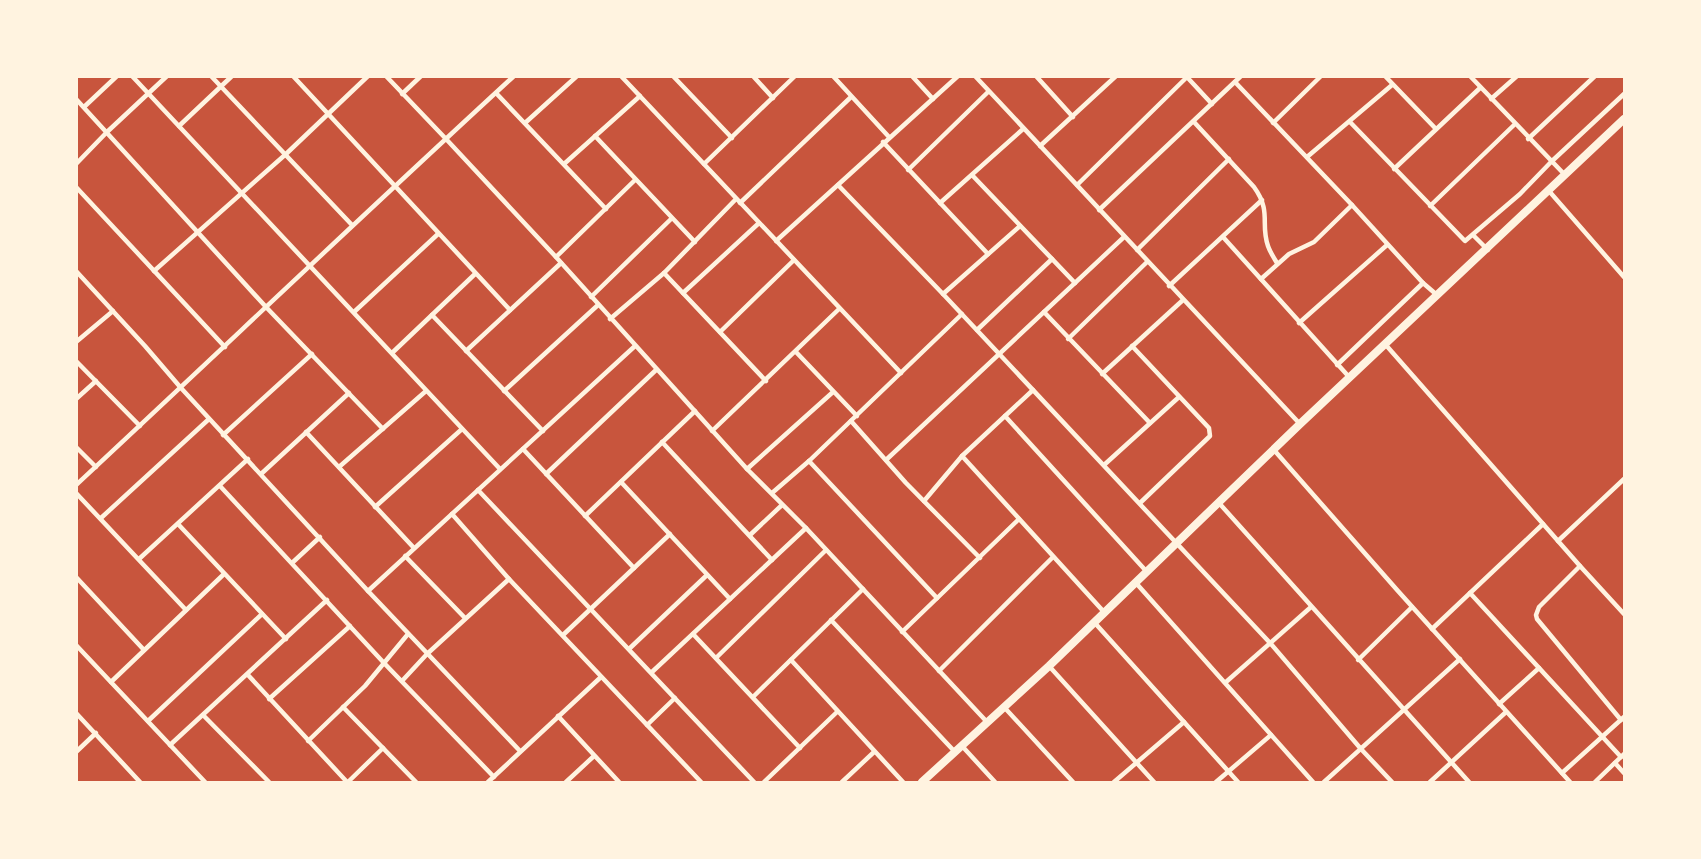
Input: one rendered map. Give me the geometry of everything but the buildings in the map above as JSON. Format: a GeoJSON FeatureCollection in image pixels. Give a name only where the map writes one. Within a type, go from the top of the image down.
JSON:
{"type":"FeatureCollection","features":[{"type":"Feature","properties":{"kind":"highway"},"geometry":{"type":"LineString","coordinates":[[922,783],[1049,666],[1300,424],[1488,250],[1624,119]]}},
{"type":"Feature","properties":{"kind":"street"},"geometry":{"type":"LineString","coordinates":[[84,107],[117,76]]}},
{"type":"Feature","properties":{"kind":"street"},"geometry":{"type":"LineString","coordinates":[[132,76],[500,469]]}},
{"type":"Feature","properties":{"kind":"street"},"geometry":{"type":"LineString","coordinates":[[76,164],[106,132],[167,76]]}},
{"type":"Feature","properties":{"kind":"street"},"geometry":{"type":"LineString","coordinates":[[211,76],[352,225]]}},
{"type":"Feature","properties":{"kind":"street"},"geometry":{"type":"LineString","coordinates":[[179,126],[232,76]]}},
{"type":"Feature","properties":{"kind":"street"},"geometry":{"type":"LineString","coordinates":[[294,76],[510,310]]}},
{"type":"Feature","properties":{"kind":"street"},"geometry":{"type":"LineString","coordinates":[[154,271],[286,154],[368,76]]}},
{"type":"Feature","properties":{"kind":"street"},"geometry":{"type":"LineString","coordinates":[[386,76],[556,257],[610,320],[747,469],[806,528],[987,722]]}},
{"type":"Feature","properties":{"kind":"street"},"geometry":{"type":"LineString","coordinates":[[402,94],[421,76]]}},
{"type":"Feature","properties":{"kind":"street"},"geometry":{"type":"LineString","coordinates":[[76,485],[514,76]]}},
{"type":"Feature","properties":{"kind":"street"},"geometry":{"type":"LineString","coordinates":[[525,123],[577,76]]}},
{"type":"Feature","properties":{"kind":"street"},"geometry":{"type":"LineString","coordinates":[[621,76],[901,373]]}},
{"type":"Feature","properties":{"kind":"street"},"geometry":{"type":"LineString","coordinates":[[673,76],[732,138]]}},
{"type":"Feature","properties":{"kind":"street"},"geometry":{"type":"LineString","coordinates":[[753,76],[773,98]]}},
{"type":"Feature","properties":{"kind":"street"},"geometry":{"type":"LineString","coordinates":[[704,164],[795,76]]}},
{"type":"Feature","properties":{"kind":"street"},"geometry":{"type":"LineString","coordinates":[[833,76],[889,137]]}},
{"type":"Feature","properties":{"kind":"street"},"geometry":{"type":"LineString","coordinates":[[912,76],[933,99]]}},
{"type":"Feature","properties":{"kind":"street"},"geometry":{"type":"LineString","coordinates":[[776,241],[958,76]]}},
{"type":"Feature","properties":{"kind":"street"},"geometry":{"type":"LineString","coordinates":[[975,76],[1300,424]]}},
{"type":"Feature","properties":{"kind":"street"},"geometry":{"type":"LineString","coordinates":[[1036,76],[1073,117]]}},
{"type":"Feature","properties":{"kind":"street"},"geometry":{"type":"LineString","coordinates":[[1099,210],[1241,76]]}},
{"type":"Feature","properties":{"kind":"street"},"geometry":{"type":"LineString","coordinates":[[1274,123],[1321,76]]}},
{"type":"Feature","properties":{"kind":"street"},"geometry":{"type":"LineString","coordinates":[[1385,76],[1436,129]]}},
{"type":"Feature","properties":{"kind":"street"},"geometry":{"type":"LineString","coordinates":[[1470,76],[1514,125],[1565,175]]}},
{"type":"Feature","properties":{"kind":"street"},"geometry":{"type":"LineString","coordinates":[[1491,99],[1517,76]]}},
{"type":"Feature","properties":{"kind":"street"},"geometry":{"type":"LineString","coordinates":[[1528,139],[1594,76]]}},
{"type":"Feature","properties":{"kind":"street"},"geometry":{"type":"LineString","coordinates":[[1040,146],[1116,77]]}},
{"type":"Feature","properties":{"kind":"street"},"geometry":{"type":"LineString","coordinates":[[1077,185],[1186,77],[1212,104]]}},
{"type":"Feature","properties":{"kind":"street"},"geometry":{"type":"LineString","coordinates":[[1235,82],[1423,284],[1437,295]]}},
{"type":"Feature","properties":{"kind":"street"},"geometry":{"type":"LineString","coordinates":[[1307,157],[1392,85]]}},
{"type":"Feature","properties":{"kind":"street"},"geometry":{"type":"LineString","coordinates":[[1394,169],[1480,88]]}},
{"type":"Feature","properties":{"kind":"street"},"geometry":{"type":"LineString","coordinates":[[908,170],[988,92]]}},
{"type":"Feature","properties":{"kind":"street"},"geometry":{"type":"LineString","coordinates":[[496,93],[606,209]]}},
{"type":"Feature","properties":{"kind":"street"},"geometry":{"type":"LineString","coordinates":[[1350,122],[1463,241],[1520,194],[1624,94]]}},
{"type":"Feature","properties":{"kind":"street"},"geometry":{"type":"LineString","coordinates":[[564,164],[640,96]]}},
{"type":"Feature","properties":{"kind":"street"},"geometry":{"type":"LineString","coordinates":[[610,320],[664,273],[738,201],[851,98]]}},
{"type":"Feature","properties":{"kind":"street"},"geometry":{"type":"LineString","coordinates":[[76,99],[266,307],[383,429]]}},
{"type":"Feature","properties":{"kind":"street"},"geometry":{"type":"LineString","coordinates":[[1194,122],[1254,187],[1262,200],[1268,246],[1277,263]]}},
{"type":"Feature","properties":{"kind":"street"},"geometry":{"type":"LineString","coordinates":[[1430,206],[1514,125]]}},
{"type":"Feature","properties":{"kind":"street"},"geometry":{"type":"LineString","coordinates":[[940,203],[1023,129]]}},
{"type":"Feature","properties":{"kind":"street"},"geometry":{"type":"LineString","coordinates":[[595,136],[695,242]]}},
{"type":"Feature","properties":{"kind":"street"},"geometry":{"type":"LineString","coordinates":[[883,142],[988,254]]}},
{"type":"Feature","properties":{"kind":"street"},"geometry":{"type":"LineString","coordinates":[[1137,250],[1229,159]]}},
{"type":"Feature","properties":{"kind":"street"},"geometry":{"type":"LineString","coordinates":[[972,175],[1075,283]]}},
{"type":"Feature","properties":{"kind":"street"},"geometry":{"type":"LineString","coordinates":[[556,257],[635,180]]}},
{"type":"Feature","properties":{"kind":"street"},"geometry":{"type":"LineString","coordinates":[[838,185],[1271,644],[1392,783]]}},
{"type":"Feature","properties":{"kind":"street"},"geometry":{"type":"LineString","coordinates":[[76,187],[225,347]]}},
{"type":"Feature","properties":{"kind":"street"},"geometry":{"type":"LineString","coordinates":[[1549,191],[1624,277]]}},
{"type":"Feature","properties":{"kind":"street"},"geometry":{"type":"LineString","coordinates":[[1169,286],[1262,200]]}},
{"type":"Feature","properties":{"kind":"street"},"geometry":{"type":"LineString","coordinates":[[1261,279],[1289,254],[1314,242],[1352,206]]}},
{"type":"Feature","properties":{"kind":"street"},"geometry":{"type":"LineString","coordinates":[[591,297],[671,219]]}},
{"type":"Feature","properties":{"kind":"street"},"geometry":{"type":"LineString","coordinates":[[683,293],[759,223]]}},
{"type":"Feature","properties":{"kind":"street"},"geometry":{"type":"LineString","coordinates":[[943,294],[1020,226]]}},
{"type":"Feature","properties":{"kind":"street"},"geometry":{"type":"LineString","coordinates":[[354,312],[438,234]]}},
{"type":"Feature","properties":{"kind":"street"},"geometry":{"type":"LineString","coordinates":[[1473,235],[1488,250]]}},
{"type":"Feature","properties":{"kind":"street"},"geometry":{"type":"LineString","coordinates":[[886,460],[1124,237]]}},
{"type":"Feature","properties":{"kind":"street"},"geometry":{"type":"LineString","coordinates":[[1223,237],[1350,378]]}},
{"type":"Feature","properties":{"kind":"street"},"geometry":{"type":"LineString","coordinates":[[1299,323],[1387,245]]}},
{"type":"Feature","properties":{"kind":"street"},"geometry":{"type":"LineString","coordinates":[[977,330],[1052,259]]}},
{"type":"Feature","properties":{"kind":"street"},"geometry":{"type":"LineString","coordinates":[[720,332],[794,260]]}},
{"type":"Feature","properties":{"kind":"street"},"geometry":{"type":"LineString","coordinates":[[1068,339],[1148,262]]}},
{"type":"Feature","properties":{"kind":"street"},"geometry":{"type":"LineString","coordinates":[[466,351],[561,263]]}},
{"type":"Feature","properties":{"kind":"street"},"geometry":{"type":"LineString","coordinates":[[76,271],[209,419],[520,752]]}},
{"type":"Feature","properties":{"kind":"street"},"geometry":{"type":"LineString","coordinates":[[664,273],[766,381]]}},
{"type":"Feature","properties":{"kind":"street"},"geometry":{"type":"LineString","coordinates":[[392,353],[475,274]]}},
{"type":"Feature","properties":{"kind":"street"},"geometry":{"type":"LineString","coordinates":[[1337,365],[1423,284]]}},
{"type":"Feature","properties":{"kind":"street"},"geometry":{"type":"LineString","coordinates":[[1102,374],[1183,300]]}},
{"type":"Feature","properties":{"kind":"street"},"geometry":{"type":"LineString","coordinates":[[504,391],[598,305]]}},
{"type":"Feature","properties":{"kind":"street"},"geometry":{"type":"LineString","coordinates":[[712,431],[839,309]]}},
{"type":"Feature","properties":{"kind":"street"},"geometry":{"type":"LineString","coordinates":[[76,342],[113,311]]}},
{"type":"Feature","properties":{"kind":"street"},"geometry":{"type":"LineString","coordinates":[[1044,312],[1150,423]]}},
{"type":"Feature","properties":{"kind":"street"},"geometry":{"type":"LineString","coordinates":[[772,494],[857,416],[962,314]]}},
{"type":"Feature","properties":{"kind":"street"},"geometry":{"type":"LineString","coordinates":[[432,315],[543,431]]}},
{"type":"Feature","properties":{"kind":"street"},"geometry":{"type":"LineString","coordinates":[[1385,344],[1624,614]]}},
{"type":"Feature","properties":{"kind":"street"},"geometry":{"type":"LineString","coordinates":[[369,591],[635,346]]}},
{"type":"Feature","properties":{"kind":"street"},"geometry":{"type":"LineString","coordinates":[[1132,346],[1209,428],[1210,436],[1140,503]]}},
{"type":"Feature","properties":{"kind":"street"},"geometry":{"type":"LineString","coordinates":[[796,352],[857,416]]}},
{"type":"Feature","properties":{"kind":"street"},"geometry":{"type":"LineString","coordinates":[[224,435],[312,354]]}},
{"type":"Feature","properties":{"kind":"street"},"geometry":{"type":"LineString","coordinates":[[76,361],[140,426]]}},
{"type":"Feature","properties":{"kind":"street"},"geometry":{"type":"LineString","coordinates":[[546,474],[657,370]]}},
{"type":"Feature","properties":{"kind":"street"},"geometry":{"type":"LineString","coordinates":[[76,399],[96,381]]}},
{"type":"Feature","properties":{"kind":"street"},"geometry":{"type":"LineString","coordinates":[[924,501],[962,456],[1033,390]]}},
{"type":"Feature","properties":{"kind":"street"},"geometry":{"type":"LineString","coordinates":[[339,467],[426,391]]}},
{"type":"Feature","properties":{"kind":"street"},"geometry":{"type":"LineString","coordinates":[[747,469],[833,392]]}},
{"type":"Feature","properties":{"kind":"street"},"geometry":{"type":"LineString","coordinates":[[261,474],[349,393]]}},
{"type":"Feature","properties":{"kind":"street"},"geometry":{"type":"LineString","coordinates":[[1104,465],[1179,397]]}},
{"type":"Feature","properties":{"kind":"street"},"geometry":{"type":"LineString","coordinates":[[585,516],[695,411]]}},
{"type":"Feature","properties":{"kind":"street"},"geometry":{"type":"LineString","coordinates":[[1005,416],[1147,572]]}},
{"type":"Feature","properties":{"kind":"street"},"geometry":{"type":"LineString","coordinates":[[101,518],[209,419]]}},
{"type":"Feature","properties":{"kind":"street"},"geometry":{"type":"LineString","coordinates":[[851,421],[980,558]]}},
{"type":"Feature","properties":{"kind":"street"},"geometry":{"type":"LineString","coordinates":[[375,507],[462,429]]}},
{"type":"Feature","properties":{"kind":"street"},"geometry":{"type":"LineString","coordinates":[[306,432],[414,548]]}},
{"type":"Feature","properties":{"kind":"street"},"geometry":{"type":"LineString","coordinates":[[663,442],[772,560]]}},
{"type":"Feature","properties":{"kind":"street"},"geometry":{"type":"LineString","coordinates":[[76,447],[96,467]]}},
{"type":"Feature","properties":{"kind":"street"},"geometry":{"type":"LineString","coordinates":[[523,449],[633,568]]}},
{"type":"Feature","properties":{"kind":"street"},"geometry":{"type":"LineString","coordinates":[[1274,450],[1570,783]]}},
{"type":"Feature","properties":{"kind":"street"},"geometry":{"type":"LineString","coordinates":[[962,456],[1104,612]]}},
{"type":"Feature","properties":{"kind":"street"},"geometry":{"type":"LineString","coordinates":[[139,559],[248,459]]}},
{"type":"Feature","properties":{"kind":"street"},"geometry":{"type":"LineString","coordinates":[[809,461],[937,598]]}},
{"type":"Feature","properties":{"kind":"street"},"geometry":{"type":"LineString","coordinates":[[1558,541],[1624,479]]}},
{"type":"Feature","properties":{"kind":"street"},"geometry":{"type":"LineString","coordinates":[[621,482],[730,599]]}},
{"type":"Feature","properties":{"kind":"street"},"geometry":{"type":"LineString","coordinates":[[220,486],[384,663],[494,777]]}},
{"type":"Feature","properties":{"kind":"street"},"geometry":{"type":"LineString","coordinates":[[478,490],[652,672],[754,783]]}},
{"type":"Feature","properties":{"kind":"street"},"geometry":{"type":"LineString","coordinates":[[76,493],[186,610]]}},
{"type":"Feature","properties":{"kind":"street"},"geometry":{"type":"LineString","coordinates":[[1219,503],[1469,783]]}},
{"type":"Feature","properties":{"kind":"street"},"geometry":{"type":"LineString","coordinates":[[750,535],[782,505]]}},
{"type":"Feature","properties":{"kind":"street"},"geometry":{"type":"LineString","coordinates":[[452,514],[509,579],[701,783]]}},
{"type":"Feature","properties":{"kind":"street"},"geometry":{"type":"LineString","coordinates":[[902,632],[1019,519]]}},
{"type":"Feature","properties":{"kind":"street"},"geometry":{"type":"LineString","coordinates":[[178,524],[286,639]]}},
{"type":"Feature","properties":{"kind":"street"},"geometry":{"type":"LineString","coordinates":[[1432,629],[1544,524]]}},
{"type":"Feature","properties":{"kind":"street"},"geometry":{"type":"LineString","coordinates":[[652,672],[806,528]]}},
{"type":"Feature","properties":{"kind":"street"},"geometry":{"type":"LineString","coordinates":[[563,635],[670,534]]}},
{"type":"Feature","properties":{"kind":"street"},"geometry":{"type":"LineString","coordinates":[[292,563],[320,537]]}},
{"type":"Feature","properties":{"kind":"street"},"geometry":{"type":"LineString","coordinates":[[716,658],[826,550]]}},
{"type":"Feature","properties":{"kind":"street"},"geometry":{"type":"LineString","coordinates":[[405,556],[465,618]]}},
{"type":"Feature","properties":{"kind":"street"},"geometry":{"type":"LineString","coordinates":[[939,671],[1053,557]]}},
{"type":"Feature","properties":{"kind":"street"},"geometry":{"type":"LineString","coordinates":[[1562,773],[1623,719],[1537,619],[1539,607],[1580,566]]}},
{"type":"Feature","properties":{"kind":"street"},"geometry":{"type":"LineString","coordinates":[[111,681],[224,574]]}},
{"type":"Feature","properties":{"kind":"street"},"geometry":{"type":"LineString","coordinates":[[629,649],[707,575]]}},
{"type":"Feature","properties":{"kind":"street"},"geometry":{"type":"LineString","coordinates":[[76,577],[144,650]]}},
{"type":"Feature","properties":{"kind":"street"},"geometry":{"type":"LineString","coordinates":[[402,681],[427,654],[509,579]]}},
{"type":"Feature","properties":{"kind":"street"},"geometry":{"type":"LineString","coordinates":[[1136,583],[1313,783]]}},
{"type":"Feature","properties":{"kind":"street"},"geometry":{"type":"LineString","coordinates":[[753,697],[863,589]]}},
{"type":"Feature","properties":{"kind":"street"},"geometry":{"type":"LineString","coordinates":[[1470,593],[1602,738],[1623,755],[1595,783]]}},
{"type":"Feature","properties":{"kind":"street"},"geometry":{"type":"LineString","coordinates":[[170,745],[327,600]]}},
{"type":"Feature","properties":{"kind":"street"},"geometry":{"type":"LineString","coordinates":[[1226,682],[1311,607]]}},
{"type":"Feature","properties":{"kind":"street"},"geometry":{"type":"LineString","coordinates":[[1358,660],[1412,607]]}},
{"type":"Feature","properties":{"kind":"street"},"geometry":{"type":"LineString","coordinates":[[148,721],[262,614]]}},
{"type":"Feature","properties":{"kind":"street"},"geometry":{"type":"LineString","coordinates":[[831,620],[955,752]]}},
{"type":"Feature","properties":{"kind":"street"},"geometry":{"type":"LineString","coordinates":[[1094,622],[1238,783]]}},
{"type":"Feature","properties":{"kind":"street"},"geometry":{"type":"LineString","coordinates":[[269,699],[350,626]]}},
{"type":"Feature","properties":{"kind":"street"},"geometry":{"type":"LineString","coordinates":[[308,741],[365,686],[408,634]]}},
{"type":"Feature","properties":{"kind":"street"},"geometry":{"type":"LineString","coordinates":[[693,634],[800,748]]}},
{"type":"Feature","properties":{"kind":"street"},"geometry":{"type":"LineString","coordinates":[[76,645],[203,782]]}},
{"type":"Feature","properties":{"kind":"street"},"geometry":{"type":"LineString","coordinates":[[1324,783],[1460,659]]}},
{"type":"Feature","properties":{"kind":"street"},"geometry":{"type":"LineString","coordinates":[[791,660],[903,783]]}},
{"type":"Feature","properties":{"kind":"street"},"geometry":{"type":"LineString","coordinates":[[1049,666],[1154,783]]}},
{"type":"Feature","properties":{"kind":"street"},"geometry":{"type":"LineString","coordinates":[[1499,704],[1539,668]]}},
{"type":"Feature","properties":{"kind":"street"},"geometry":{"type":"LineString","coordinates":[[248,675],[347,783],[383,748]]}},
{"type":"Feature","properties":{"kind":"street"},"geometry":{"type":"LineString","coordinates":[[488,783],[601,676]]}},
{"type":"Feature","properties":{"kind":"street"},"geometry":{"type":"LineString","coordinates":[[647,725],[675,698]]}},
{"type":"Feature","properties":{"kind":"street"},"geometry":{"type":"LineString","coordinates":[[343,707],[416,783]]}},
{"type":"Feature","properties":{"kind":"street"},"geometry":{"type":"LineString","coordinates":[[1004,707],[1073,783]]}},
{"type":"Feature","properties":{"kind":"street"},"geometry":{"type":"LineString","coordinates":[[764,783],[837,712]]}},
{"type":"Feature","properties":{"kind":"street"},"geometry":{"type":"LineString","coordinates":[[1430,783],[1506,712]]}},
{"type":"Feature","properties":{"kind":"street"},"geometry":{"type":"LineString","coordinates":[[76,713],[140,783]]}},
{"type":"Feature","properties":{"kind":"street"},"geometry":{"type":"LineString","coordinates":[[204,715],[269,783]]}},
{"type":"Feature","properties":{"kind":"street"},"geometry":{"type":"LineString","coordinates":[[558,716],[619,783]]}},
{"type":"Feature","properties":{"kind":"street"},"geometry":{"type":"LineString","coordinates":[[1114,783],[1184,722]]}},
{"type":"Feature","properties":{"kind":"street"},"geometry":{"type":"LineString","coordinates":[[76,752],[96,733]]}},
{"type":"Feature","properties":{"kind":"street"},"geometry":{"type":"LineString","coordinates":[[1216,783],[1271,735]]}},
{"type":"Feature","properties":{"kind":"street"},"geometry":{"type":"LineString","coordinates":[[962,746],[994,783]]}},
{"type":"Feature","properties":{"kind":"street"},"geometry":{"type":"LineString","coordinates":[[842,783],[874,752]]}},
{"type":"Feature","properties":{"kind":"street"},"geometry":{"type":"LineString","coordinates":[[567,783],[594,756]]}},
{"type":"Feature","properties":{"kind":"street"},"geometry":{"type":"LineString","coordinates":[[1616,763],[1624,773]]}}]}
